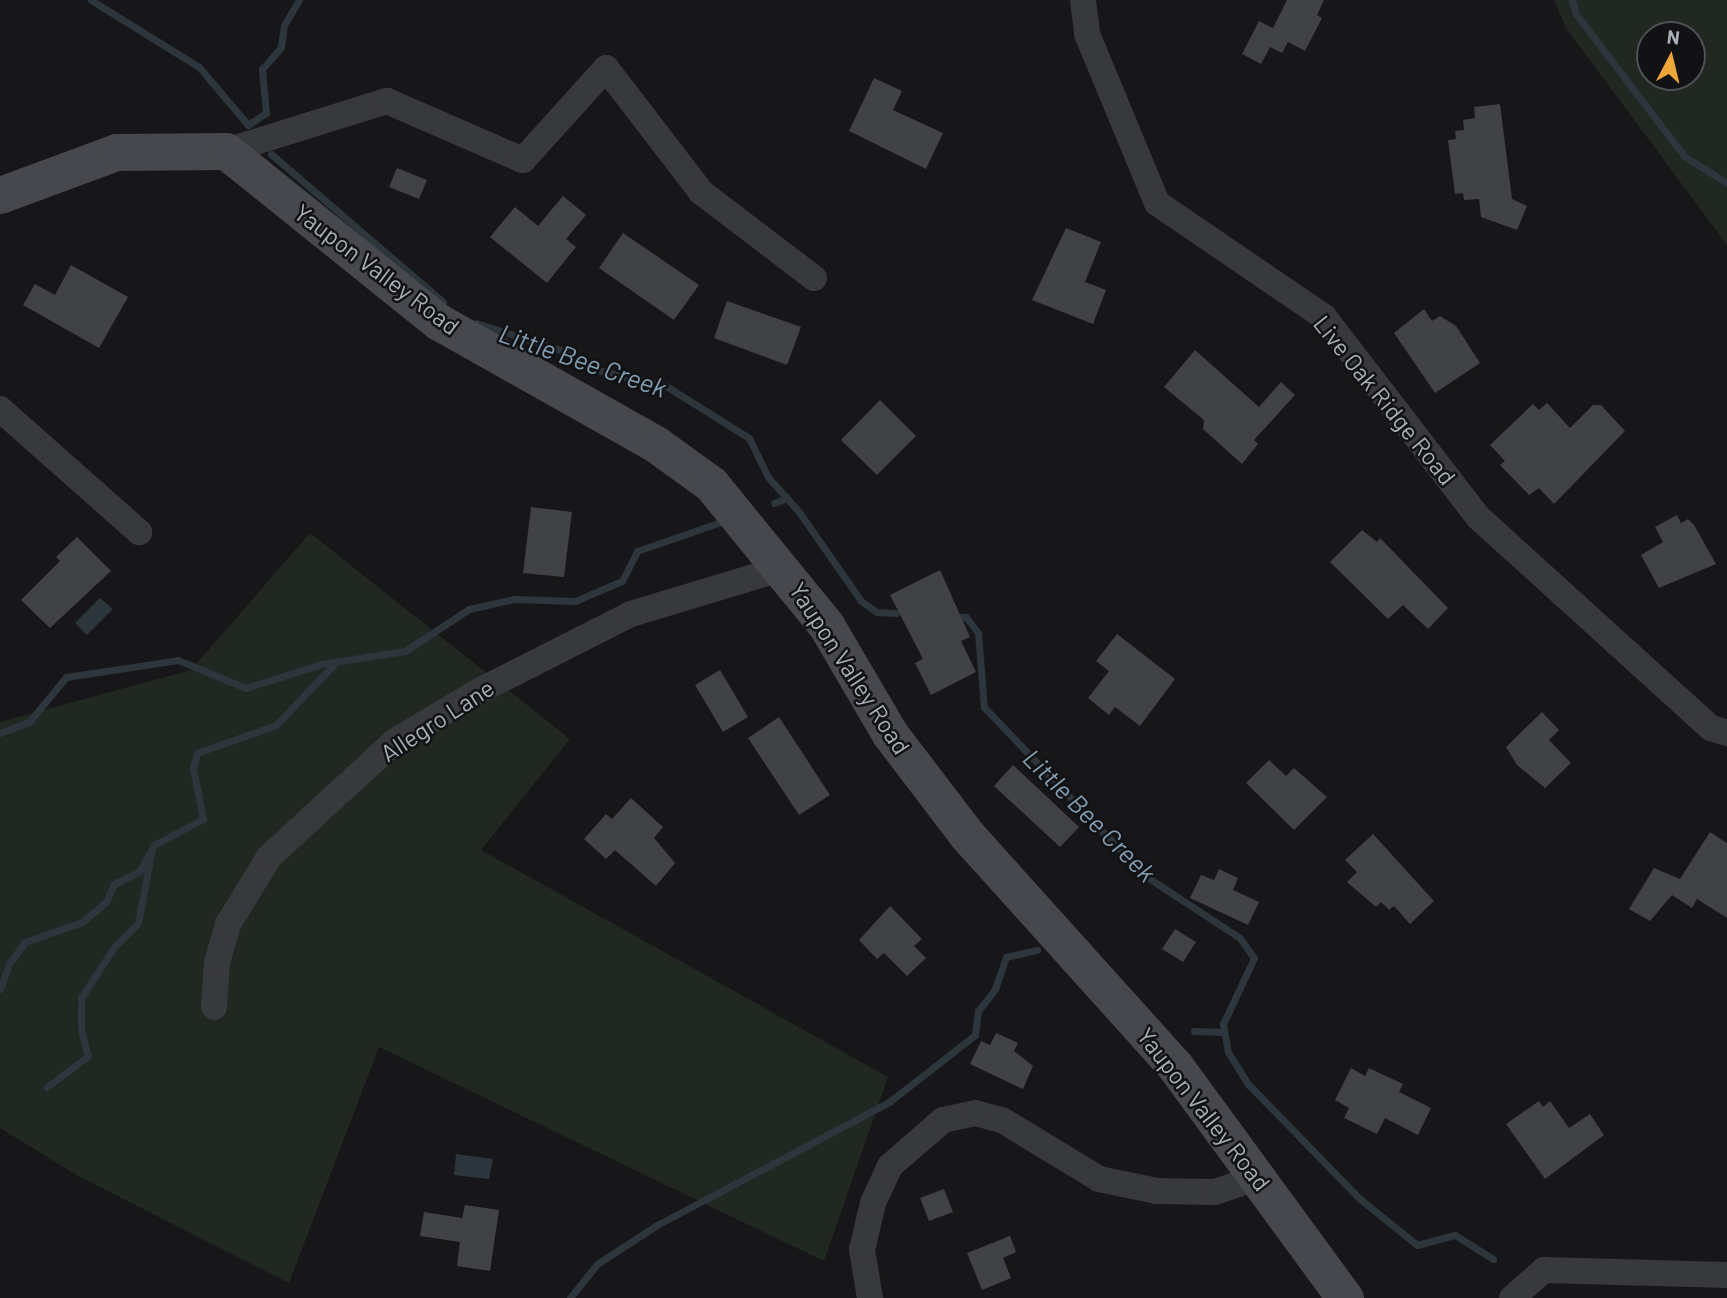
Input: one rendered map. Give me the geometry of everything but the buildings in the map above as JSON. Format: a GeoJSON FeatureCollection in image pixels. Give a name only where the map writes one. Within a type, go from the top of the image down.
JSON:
{"type":"FeatureCollection","features":[{"type":"Feature","properties":{"kind":"street","name":"Live Oak Ridge Road"},"geometry":{"type":"LineString","coordinates":[[1083,0],[1087,34],[1157,203],[1324,317],[1478,517],[1722,725]]}},
{"type":"Feature","properties":{"kind":"street"},"geometry":{"type":"LineString","coordinates":[[0,195],[116,152],[226,151],[387,101],[523,160],[606,68],[701,192],[814,278]]}},
{"type":"Feature","properties":{"kind":"street","name":"Yaupon Valley Road"},"geometry":{"type":"LineString","coordinates":[[226,151],[439,322],[657,446],[711,484],[783,568],[826,625],[890,734],[967,835],[1175,1066],[1259,1177],[1345,1298]]}},
{"type":"Feature","properties":{"kind":"street"},"geometry":{"type":"LineString","coordinates":[[0,409],[139,532]]}},
{"type":"Feature","properties":{"kind":"street","name":"Allegro Lane"},"geometry":{"type":"LineString","coordinates":[[214,1007],[217,963],[228,924],[269,857],[395,741],[481,690],[631,614],[783,568]]}},
{"type":"Feature","properties":{"kind":"street"},"geometry":{"type":"LineString","coordinates":[[870,1298],[862,1250],[873,1203],[890,1166],[943,1120],[975,1113],[1002,1121],[1099,1179],[1157,1191],[1215,1192],[1259,1177]]}},
{"type":"Feature","properties":{"kind":"street"},"geometry":{"type":"LineString","coordinates":[[1511,1298],[1544,1270],[1727,1275]]}},
{"type":"Feature","properties":{"kind":"shaded area"},"geometry":{"type":"Polygon","coordinates":[[[1554,0],[1727,0],[1727,245],[1566,28],[1554,0]]]}},
{"type":"Feature","properties":{"kind":"shaded area"},"geometry":{"type":"Polygon","coordinates":[[[310,533],[570,739],[481,850],[888,1077],[824,1261],[379,1047],[289,1283],[80,1177],[0,1128],[0,722],[191,670],[310,533]]]}},
{"type":"Feature","properties":{"kind":"shaded area"},"geometry":{"type":"Polygon","coordinates":[[[100,598],[113,609],[87,635],[75,623],[100,598]]]}},
{"type":"Feature","properties":{"kind":"shaded area"},"geometry":{"type":"Polygon","coordinates":[[[456,1154],[493,1159],[489,1179],[454,1175],[456,1154]]]}},
{"type":"Feature","properties":{"kind":"waterway","name":"Little Bee Creek"},"geometry":{"type":"LineString","coordinates":[[91,0],[199,67],[248,125],[266,113],[262,69],[281,47],[284,25],[299,0]]}},
{"type":"Feature","properties":{"kind":"waterway"},"geometry":{"type":"LineString","coordinates":[[1572,0],[1576,14],[1684,156],[1727,183]]}},
{"type":"Feature","properties":{"kind":"waterway","name":"Little Bee Creek"},"geometry":{"type":"LineString","coordinates":[[271,154],[443,302]]}},
{"type":"Feature","properties":{"kind":"waterway","name":"Little Bee Creek"},"geometry":{"type":"LineString","coordinates":[[476,323],[567,352],[593,369],[666,386],[749,438],[768,477],[799,512],[861,601],[877,612],[896,613]]}},
{"type":"Feature","properties":{"kind":"waterway"},"geometry":{"type":"LineString","coordinates":[[774,503],[787,498]]}},
{"type":"Feature","properties":{"kind":"waterway"},"geometry":{"type":"LineString","coordinates":[[0,733],[29,722],[66,677],[178,660],[246,688],[322,664],[405,651],[469,609],[514,599],[575,601],[622,581],[637,551],[721,522]]}},
{"type":"Feature","properties":{"kind":"waterway","name":"Little Bee Creek"},"geometry":{"type":"LineString","coordinates":[[954,617],[966,617],[978,633],[984,707],[1144,875],[1240,938],[1254,958],[1223,1024],[1228,1052],[1249,1085],[1360,1199],[1417,1245],[1455,1235],[1493,1259]]}},
{"type":"Feature","properties":{"kind":"waterway"},"geometry":{"type":"LineString","coordinates":[[0,989],[10,962],[25,942],[82,922],[106,902],[114,884],[139,872],[154,845],[203,819],[193,768],[197,753],[276,725],[336,662]]}},
{"type":"Feature","properties":{"kind":"waterway"},"geometry":{"type":"LineString","coordinates":[[47,1087],[88,1056],[81,1030],[81,998],[114,947],[138,923],[151,854]]}},
{"type":"Feature","properties":{"kind":"waterway"},"geometry":{"type":"LineString","coordinates":[[570,1298],[597,1264],[657,1225],[889,1102],[975,1035],[978,1011],[995,989],[1006,957],[1037,950]]}},
{"type":"Feature","properties":{"kind":"waterway"},"geometry":{"type":"LineString","coordinates":[[1194,1031],[1224,1032]]}}]}
